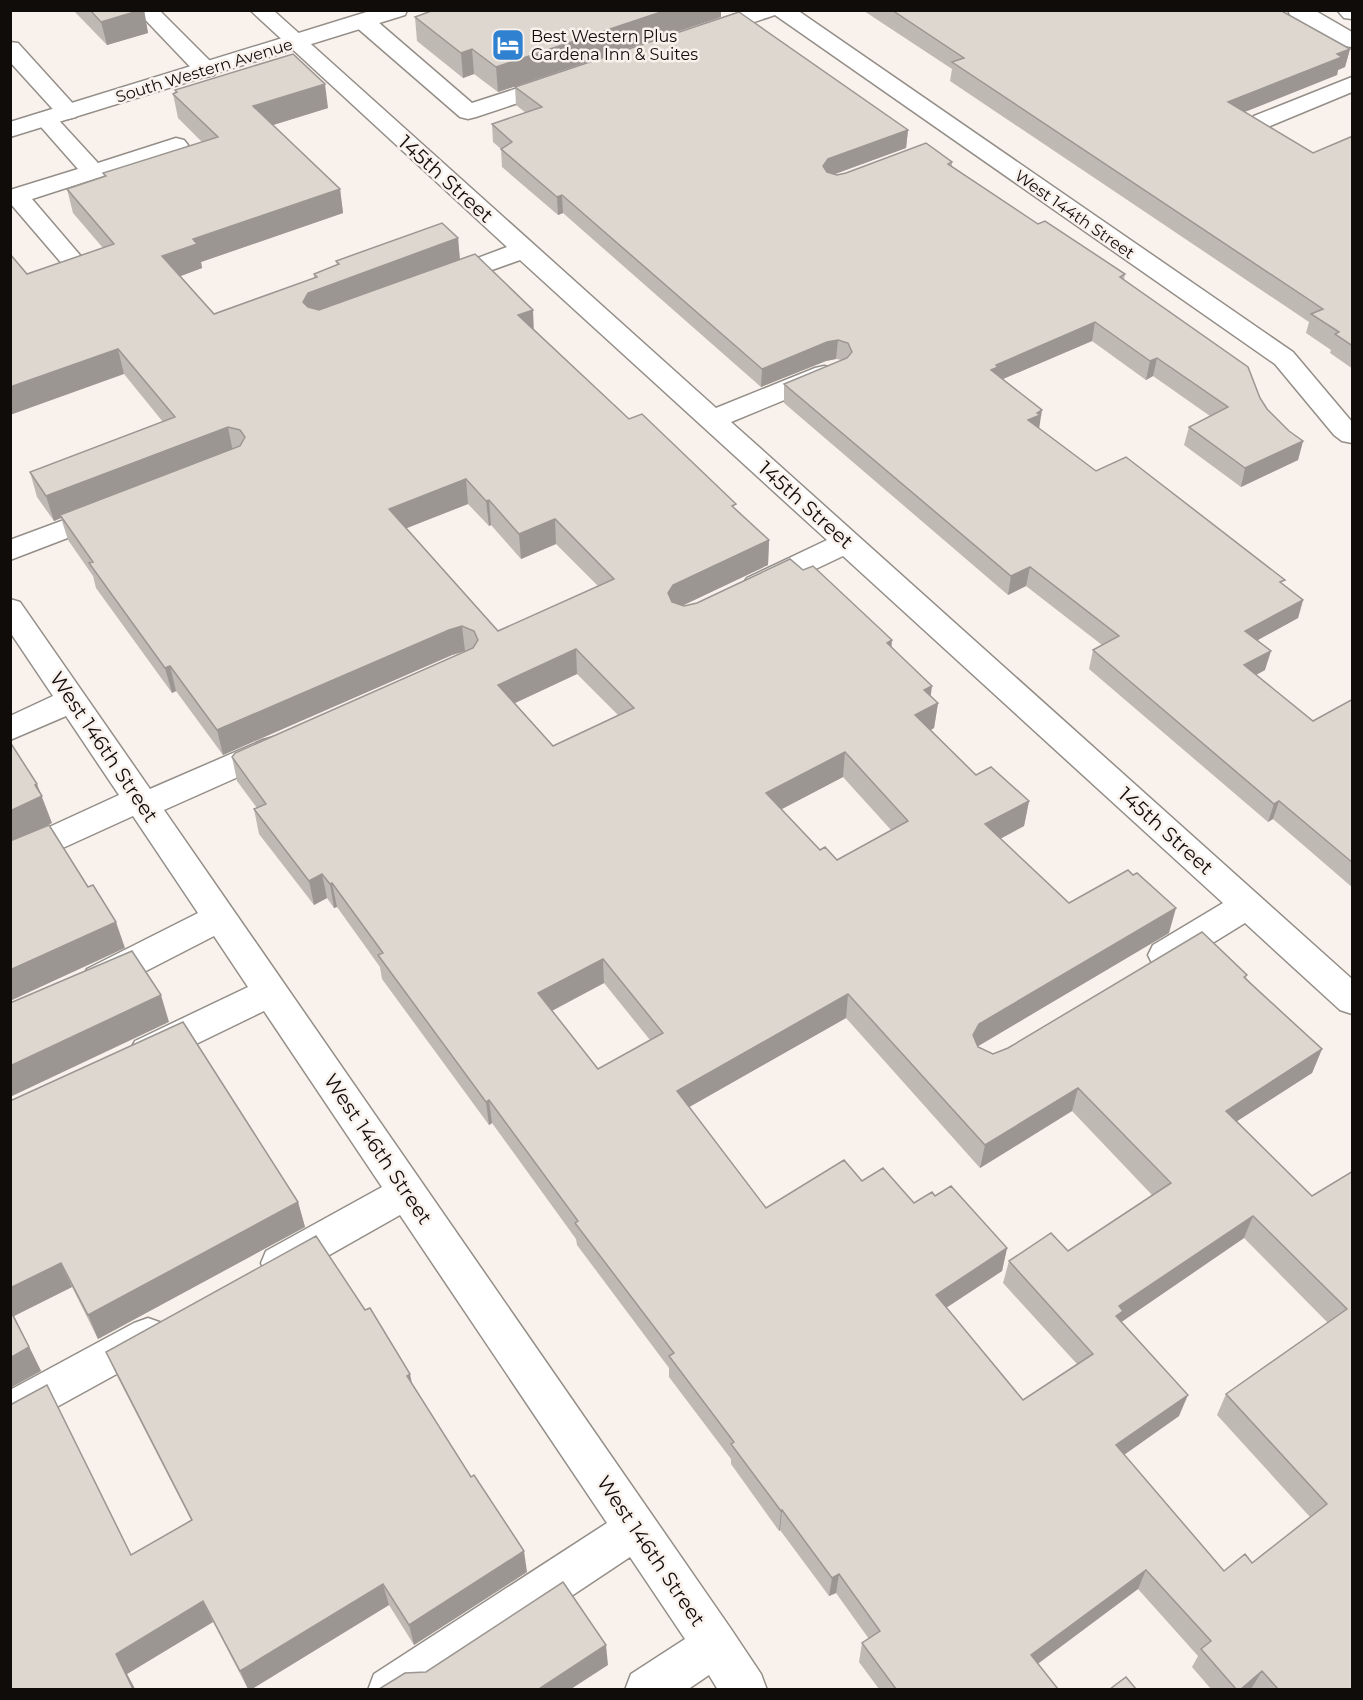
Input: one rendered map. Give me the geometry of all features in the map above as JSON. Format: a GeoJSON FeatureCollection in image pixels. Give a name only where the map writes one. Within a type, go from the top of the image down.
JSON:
{"type":"FeatureCollection","features":[{"type":"Feature","properties":{"kind":"street"},"geometry":{"type":"LineString","coordinates":[[146,10],[206,70]]}},
{"type":"Feature","properties":{"kind":"street","name":"145th Street"},"geometry":{"type":"LineString","coordinates":[[260,10],[1353,1000]]}},
{"type":"Feature","properties":{"kind":"street","name":"South Western Avenue"},"geometry":{"type":"LineString","coordinates":[[10,130],[295,42],[365,17],[397,10]]}},
{"type":"Feature","properties":{"kind":"street"},"geometry":{"type":"LineString","coordinates":[[1298,10],[1353,41]]}},
{"type":"Feature","properties":{"kind":"street"},"geometry":{"type":"LineString","coordinates":[[1347,10],[1353,13]]}},
{"type":"Feature","properties":{"kind":"street"},"geometry":{"type":"LineString","coordinates":[[689,38],[780,11]]}},
{"type":"Feature","properties":{"kind":"street","name":"West 144th Street"},"geometry":{"type":"LineString","coordinates":[[780,11],[953,140],[1284,358],[1344,429],[1353,435]]}},
{"type":"Feature","properties":{"kind":"street"},"geometry":{"type":"LineString","coordinates":[[365,17],[468,112],[579,75]]}},
{"type":"Feature","properties":{"kind":"street"},"geometry":{"type":"LineString","coordinates":[[10,48],[68,112]]}},
{"type":"Feature","properties":{"kind":"street"},"geometry":{"type":"LineString","coordinates":[[1262,121],[1353,84]]}},
{"type":"Feature","properties":{"kind":"street"},"geometry":{"type":"LineString","coordinates":[[45,119],[93,172]]}},
{"type":"Feature","properties":{"kind":"street"},"geometry":{"type":"LineString","coordinates":[[73,261],[18,196],[176,145]]}},
{"type":"Feature","properties":{"kind":"street"},"geometry":{"type":"LineString","coordinates":[[426,286],[492,263],[523,249]]}},
{"type":"Feature","properties":{"kind":"street"},"geometry":{"type":"LineString","coordinates":[[712,420],[836,369]]}},
{"type":"Feature","properties":{"kind":"street"},"geometry":{"type":"LineString","coordinates":[[10,551],[133,503]]}},
{"type":"Feature","properties":{"kind":"street"},"geometry":{"type":"LineString","coordinates":[[736,595],[848,542]]}},
{"type":"Feature","properties":{"kind":"street","name":"West 146th Street"},"geometry":{"type":"LineString","coordinates":[[10,609],[23,651],[73,700],[745,1689]]}},
{"type":"Feature","properties":{"kind":"street"},"geometry":{"type":"LineString","coordinates":[[10,729],[73,700]]}},
{"type":"Feature","properties":{"kind":"street"},"geometry":{"type":"LineString","coordinates":[[10,860],[305,734]]}},
{"type":"Feature","properties":{"kind":"street"},"geometry":{"type":"LineString","coordinates":[[1138,971],[1248,905]]}},
{"type":"Feature","properties":{"kind":"street"},"geometry":{"type":"LineString","coordinates":[[72,992],[220,917]]}},
{"type":"Feature","properties":{"kind":"street"},"geometry":{"type":"LineString","coordinates":[[114,1067],[271,992]]}},
{"type":"Feature","properties":{"kind":"street"},"geometry":{"type":"LineString","coordinates":[[248,1281],[407,1192]]}},
{"type":"Feature","properties":{"kind":"street"},"geometry":{"type":"LineString","coordinates":[[10,1412],[175,1322]]}},
{"type":"Feature","properties":{"kind":"street"},"geometry":{"type":"LineString","coordinates":[[390,1689],[635,1529]]}},
{"type":"Feature","properties":{"kind":"street"},"geometry":{"type":"LineString","coordinates":[[647,1689],[715,1645]]}},
{"type":"Feature","properties":{"kind":"building"},"geometry":{"type":"Polygon","coordinates":[[[90,10],[141,10],[101,22],[90,10]]]}},
{"type":"Feature","properties":{"kind":"building","name":"Best Western Plus Gardena Inn & Suites"},"geometry":{"type":"Polygon","coordinates":[[[434,10],[667,10],[496,67],[472,49],[461,53],[415,17],[434,10]]]}},
{"type":"Feature","properties":{"kind":"building"},"geometry":{"type":"Polygon","coordinates":[[[892,10],[1280,10],[1350,49],[1337,54],[1342,57],[1228,102],[1313,153],[1353,136],[1353,346],[1335,334],[1339,332],[1311,314],[1323,309],[952,62],[964,58],[892,10]]]}},
{"type":"Feature","properties":{"kind":"building"},"geometry":{"type":"Polygon","coordinates":[[[739,12],[908,130],[828,159],[823,166],[827,172],[837,175],[846,173],[926,143],[952,162],[948,164],[1038,224],[1045,221],[1125,274],[1120,277],[1248,367],[1260,398],[1267,409],[1289,431],[1303,441],[1245,468],[1189,427],[1228,407],[1157,358],[1150,361],[1095,322],[996,365],[998,367],[991,370],[1042,410],[1037,413],[1040,415],[1028,420],[1096,471],[1126,457],[1285,580],[1280,582],[1303,600],[1245,631],[1271,651],[1244,665],[1313,721],[1353,699],[1353,863],[1279,801],[1274,804],[1093,650],[1119,636],[1030,567],[1011,576],[784,384],[847,358],[852,352],[848,343],[838,340],[827,342],[762,369],[562,195],[557,197],[501,149],[512,142],[492,124],[542,107],[515,87],[739,12]]]}},
{"type":"Feature","properties":{"kind":"building"},"geometry":{"type":"Polygon","coordinates":[[[293,54],[325,84],[253,106],[340,189],[193,239],[197,244],[162,256],[214,314],[317,277],[314,274],[339,264],[336,261],[442,223],[458,238],[308,293],[303,302],[308,307],[319,310],[475,254],[533,310],[518,315],[629,419],[642,414],[736,504],[732,506],[769,540],[673,585],[668,593],[672,602],[684,606],[697,603],[790,559],[803,570],[813,566],[892,640],[887,643],[932,686],[924,690],[938,703],[915,715],[976,775],[991,767],[1029,801],[985,824],[1069,903],[1128,870],[1133,875],[1137,873],[1176,908],[979,1024],[973,1035],[978,1047],[993,1054],[1008,1048],[1202,932],[1247,975],[1244,977],[1250,983],[1322,1049],[1226,1111],[1312,1196],[1353,1171],[1353,1689],[1278,1689],[1262,1671],[1241,1689],[1236,1689],[1201,1649],[1211,1641],[1146,1570],[1031,1655],[1058,1689],[896,1689],[862,1643],[880,1631],[839,1574],[832,1578],[731,1444],[734,1442],[669,1356],[674,1353],[575,1223],[578,1221],[489,1100],[486,1102],[378,955],[383,953],[332,883],[330,884],[322,874],[309,881],[254,809],[266,804],[232,757],[235,753],[473,648],[478,640],[474,631],[462,626],[449,630],[217,730],[170,666],[165,668],[89,563],[93,562],[60,515],[240,446],[245,437],[240,430],[228,427],[46,496],[30,472],[175,417],[118,349],[10,387],[10,254],[27,274],[114,244],[67,189],[106,176],[103,173],[218,137],[173,94],[177,92],[175,90],[293,54]],[[466,479],[389,509],[498,631],[614,579],[555,519],[519,534],[489,500],[486,501],[466,479]],[[576,649],[498,685],[553,746],[634,708],[576,649]],[[845,752],[766,793],[820,850],[825,847],[837,860],[908,821],[845,752]],[[603,959],[538,993],[598,1069],[663,1033],[603,959]],[[848,994],[677,1091],[766,1208],[844,1160],[862,1181],[883,1168],[914,1203],[932,1192],[935,1196],[951,1186],[1007,1248],[936,1295],[1023,1400],[1093,1354],[1009,1261],[1051,1233],[1068,1251],[1171,1183],[1078,1088],[985,1145],[848,994]],[[1253,1216],[1119,1306],[1123,1311],[1116,1316],[1188,1395],[1116,1445],[1224,1571],[1245,1554],[1252,1563],[1327,1504],[1226,1394],[1347,1309],[1253,1216]]]}},
{"type":"Feature","properties":{"kind":"building"},"geometry":{"type":"Polygon","coordinates":[[[10,742],[37,784],[35,785],[42,796],[10,811],[10,742]]]}},
{"type":"Feature","properties":{"kind":"building"},"geometry":{"type":"Polygon","coordinates":[[[49,825],[88,887],[93,885],[116,922],[10,970],[10,841],[49,825]]]}},
{"type":"Feature","properties":{"kind":"building"},"geometry":{"type":"Polygon","coordinates":[[[132,951],[161,995],[10,1066],[10,1003],[132,951]]]}},
{"type":"Feature","properties":{"kind":"building"},"geometry":{"type":"Polygon","coordinates":[[[183,1022],[298,1202],[88,1315],[61,1263],[10,1288],[10,1101],[183,1022]]]}},
{"type":"Feature","properties":{"kind":"building"},"geometry":{"type":"Polygon","coordinates":[[[316,1236],[365,1310],[370,1308],[410,1374],[407,1376],[471,1477],[474,1475],[524,1551],[409,1625],[383,1584],[240,1671],[203,1601],[116,1654],[133,1689],[10,1689],[10,1405],[47,1385],[131,1555],[192,1520],[106,1352],[316,1236]]]}},
{"type":"Feature","properties":{"kind":"building"},"geometry":{"type":"Polygon","coordinates":[[[10,1310],[29,1347],[10,1358],[10,1310]]]}},
{"type":"Feature","properties":{"kind":"building"},"geometry":{"type":"Polygon","coordinates":[[[563,1582],[606,1645],[539,1689],[379,1689],[405,1673],[426,1672],[563,1582]]]}},
{"type":"Feature","properties":{"kind":"building"},"geometry":{"type":"Polygon","coordinates":[[[1126,1677],[1136,1689],[1110,1689],[1126,1677]]]}},
{"type":"Feature","properties":{"kind":"place","name":"Best Western Plus Gardena Inn & Suites"},"geometry":{"type":"Point","coordinates":[508,45]}}]}
